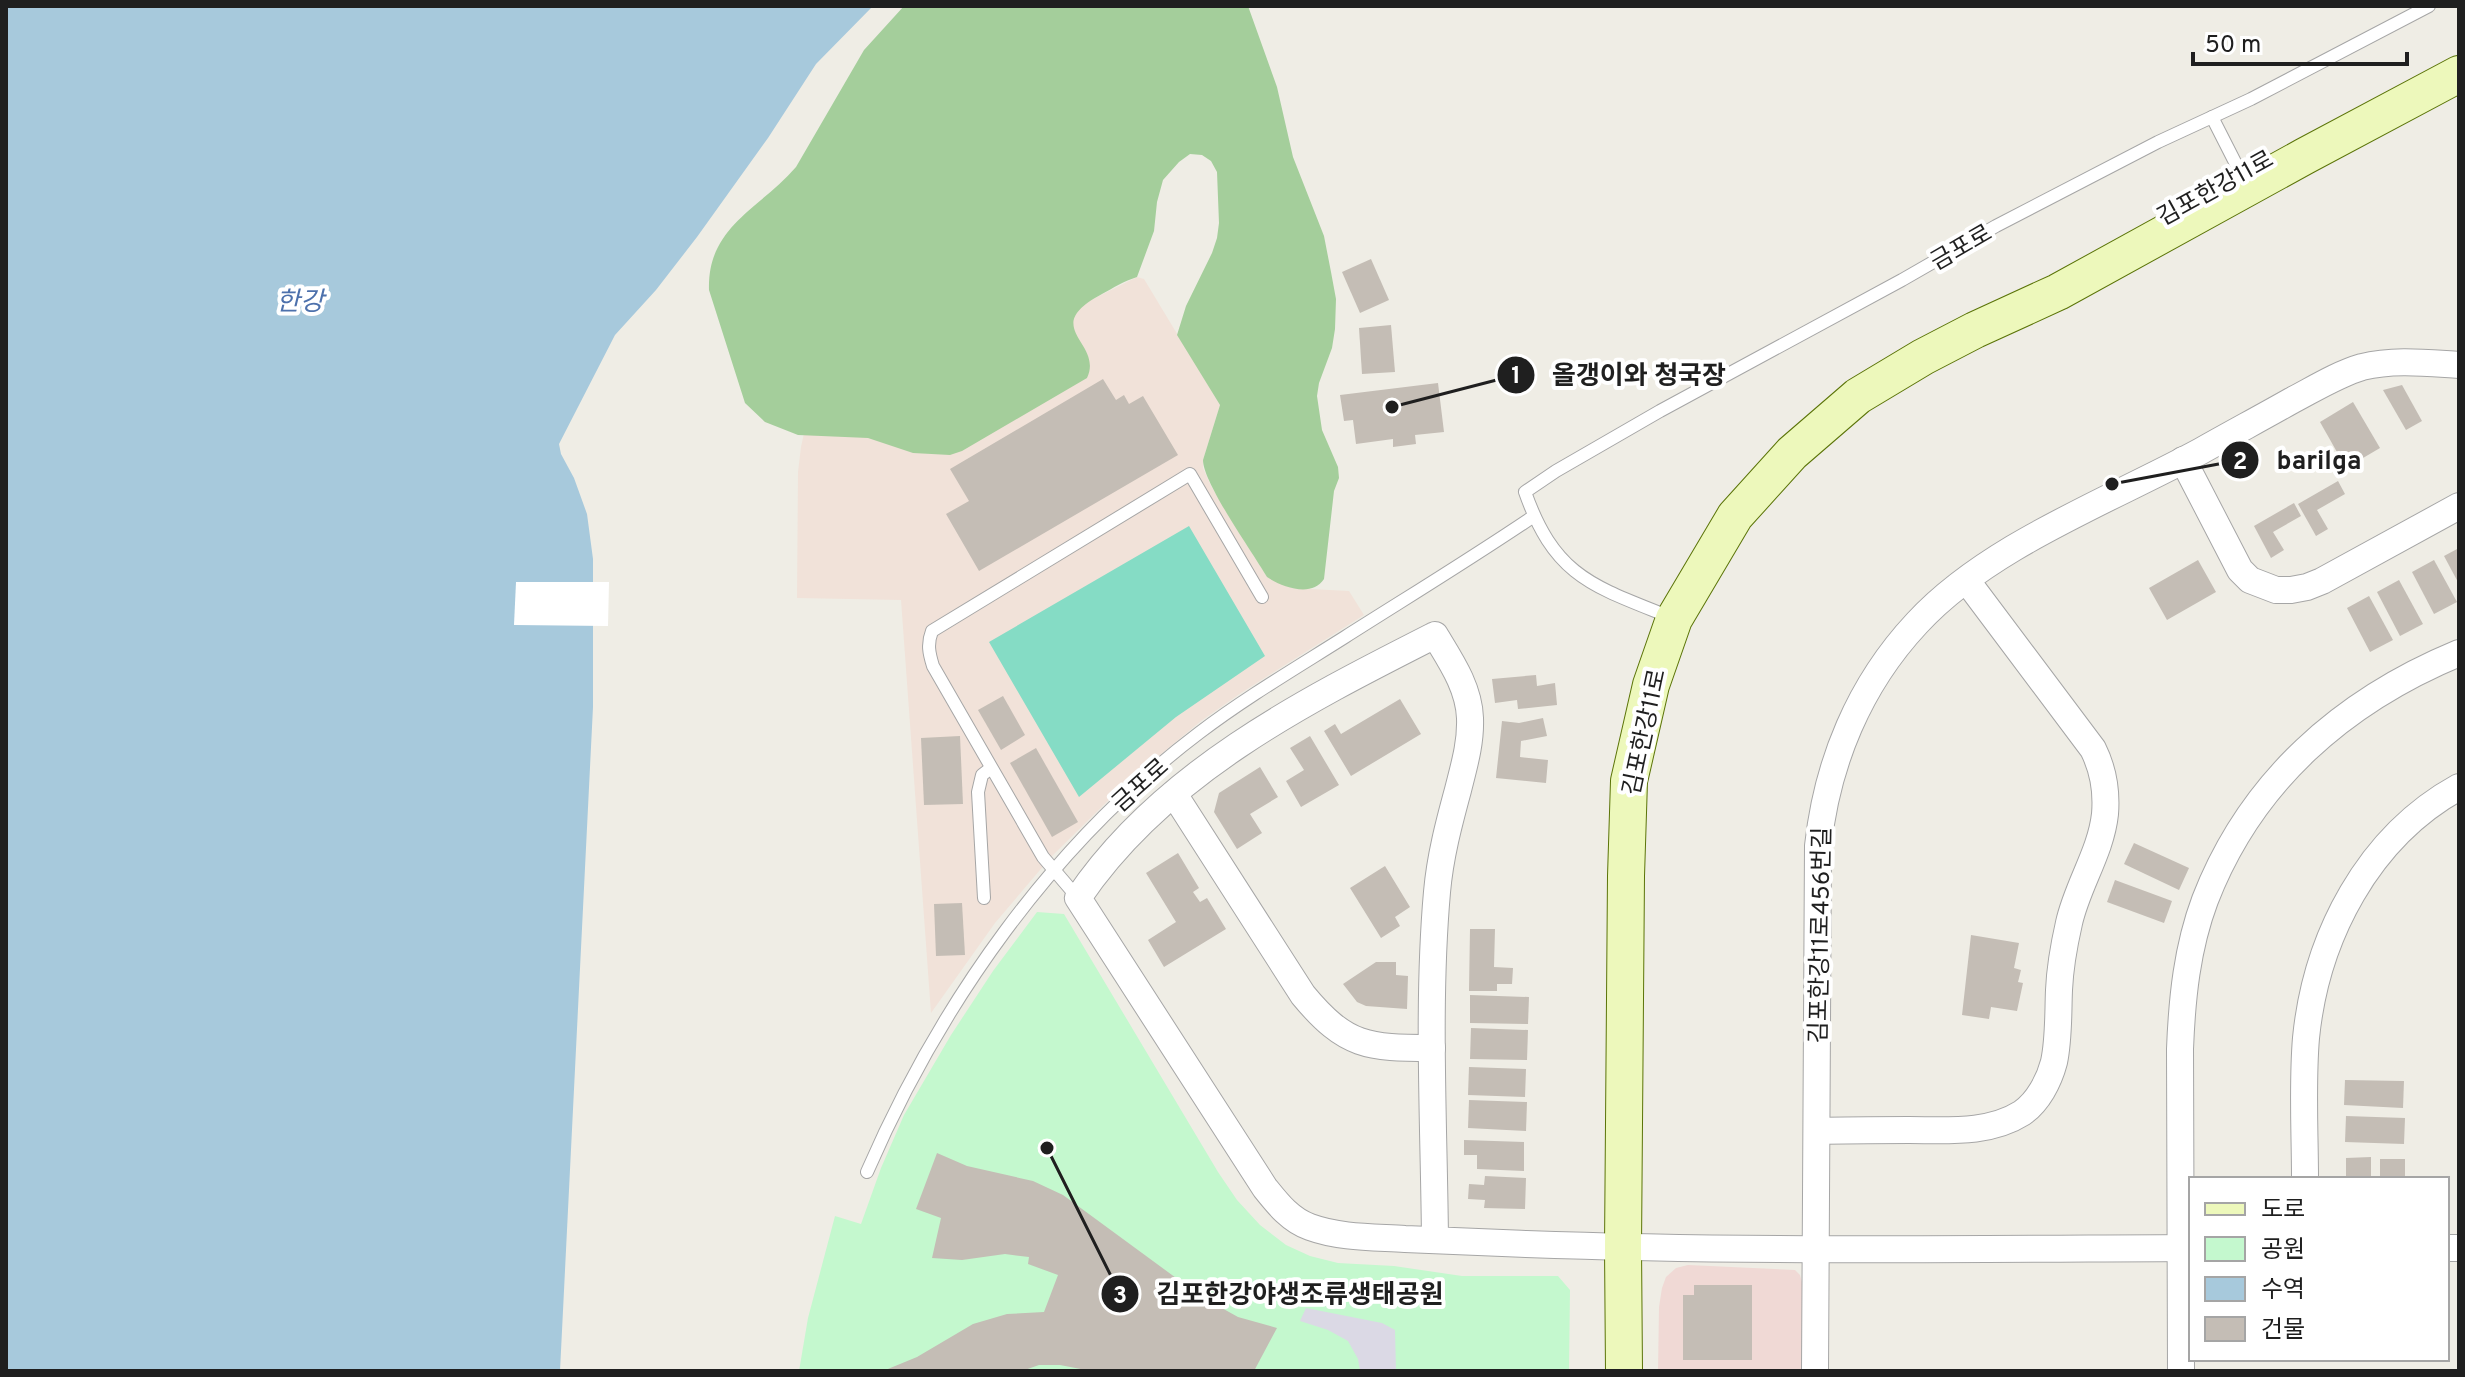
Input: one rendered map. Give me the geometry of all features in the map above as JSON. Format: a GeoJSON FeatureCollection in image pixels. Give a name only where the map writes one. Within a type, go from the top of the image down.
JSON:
{"type":"FeatureCollection","features":[{"type":"Feature","properties":{"kind":"main road","name":"김포한강11로"},"geometry":{"type":"LineString","coordinates":[[1975,330],[2051,280],[2459,54]]}},
{"type":"Feature","properties":{"kind":"main road","name":"김포한강11로"},"geometry":{"type":"LineString","coordinates":[[1624,1371],[1629,781],[1651,685],[1674,619],[1735,516],[1792,453],[1858,396],[1923,357],[2058,292],[2459,74]]}},
{"type":"Feature","properties":{"kind":"street","name":"김포한강11로456번길"},"geometry":{"type":"LineString","coordinates":[[1815,1371],[1817,878],[1820,832],[1826,792],[1846,733],[1879,670],[1917,623],[1937,604],[2037,535],[2310,391],[2361,368],[2396,363],[2459,365]]}},
{"type":"Feature","properties":{"kind":"street"},"geometry":{"type":"LineString","coordinates":[[2183,460],[2240,570],[2250,580],[2276,590],[2291,590],[2322,581],[2459,506]]}},
{"type":"Feature","properties":{"kind":"street"},"geometry":{"type":"LineString","coordinates":[[1818,1131],[1958,1130],[1993,1125],[2024,1111],[2037,1099],[2054,1063],[2064,947],[2070,919],[2105,815],[2104,778],[2093,749],[1967,581]]}},
{"type":"Feature","properties":{"kind":"street"},"geometry":{"type":"LineString","coordinates":[[1435,1240],[1432,1048],[1437,889],[1466,759],[1470,718],[1469,701],[1463,685],[1435,635],[1271,724],[1242,743],[1140,824],[1100,866],[1078,898],[1265,1188],[1293,1219],[1308,1227],[1362,1237],[1435,1240],[1623,1247],[2186,1248]]}},
{"type":"Feature","properties":{"kind":"street"},"geometry":{"type":"LineString","coordinates":[[2181,1371],[2186,1248],[2180,1049],[2182,1005],[2194,937],[2205,902],[2220,866],[2262,799],[2290,766],[2337,721],[2400,680],[2459,653]]}},
{"type":"Feature","properties":{"kind":"street"},"geometry":{"type":"LineString","coordinates":[[2305,1177],[2306,1040],[2318,973],[2330,937],[2342,909],[2377,857],[2403,827],[2459,787]]}},
{"type":"Feature","properties":{"kind":"street"},"geometry":{"type":"LineString","coordinates":[[1174,794],[1303,995],[1320,1016],[1335,1029],[1363,1044],[1382,1048],[1432,1048]]}},
{"type":"Feature","properties":{"kind":"lane","name":"금포로"},"geometry":{"type":"LineString","coordinates":[[867,1172],[890,1118],[940,1025],[1011,924],[1096,825],[1197,734],[1244,700],[1534,516],[1525,492],[1566,464],[1996,226],[2429,6]]}},
{"type":"Feature","properties":{"kind":"lane"},"geometry":{"type":"LineString","coordinates":[[2212,117],[2241,174]]}},
{"type":"Feature","properties":{"kind":"lane"},"geometry":{"type":"LineString","coordinates":[[1078,898],[1054,872],[933,666],[928,640],[932,631],[1190,474],[1262,597]]}},
{"type":"Feature","properties":{"kind":"lane"},"geometry":{"type":"LineString","coordinates":[[1534,516],[1567,566],[1585,580],[1674,619]]}},
{"type":"Feature","properties":{"kind":"lane"},"geometry":{"type":"LineString","coordinates":[[984,898],[978,792],[982,775],[991,768]]}},
{"type":"Feature","properties":{"kind":"shaded area"},"geometry":{"type":"Polygon","coordinates":[[[1137,277],[1144,279],[1220,405],[1203,468],[1267,577],[1291,588],[1349,591],[1364,615],[1201,721],[1125,784],[1051,857],[995,923],[931,1013],[901,600],[797,598],[798,472],[807,420],[1081,305],[1137,277]]]}},
{"type":"Feature","properties":{"kind":"shaded area"},"geometry":{"type":"Polygon","coordinates":[[[1688,1265],[1795,1270],[1803,1286],[1803,1371],[1658,1371],[1662,1288],[1666,1277],[1676,1268],[1688,1265]]]}},
{"type":"Feature","properties":{"kind":"shaded area"},"geometry":{"type":"Polygon","coordinates":[[[1306,1308],[1382,1323],[1395,1330],[1396,1371],[1360,1371],[1358,1359],[1348,1341],[1328,1330],[1300,1321],[1306,1308]]]}},
{"type":"Feature","properties":{"kind":"green space"},"geometry":{"type":"Polygon","coordinates":[[[904,6],[1248,6],[1277,87],[1293,157],[1324,236],[1336,299],[1332,348],[1317,396],[1322,430],[1338,467],[1339,478],[1334,491],[1324,579],[1319,585],[1297,589],[1267,577],[1205,471],[1203,460],[1220,405],[1177,335],[1186,306],[1217,238],[1217,172],[1211,161],[1202,155],[1190,154],[1163,180],[1154,231],[1137,277],[1102,294],[1075,316],[1077,335],[1088,354],[1090,365],[1087,378],[962,451],[950,455],[913,453],[868,438],[798,435],[765,422],[745,403],[709,290],[717,250],[738,220],[796,167],[864,50],[904,6]]]}},
{"type":"Feature","properties":{"kind":"green space"},"geometry":{"type":"Polygon","coordinates":[[[1189,526],[1265,656],[1176,717],[1079,797],[989,642],[1189,526]]]}},
{"type":"Feature","properties":{"kind":"green space"},"geometry":{"type":"Polygon","coordinates":[[[1037,912],[1064,914],[1218,1172],[1237,1200],[1260,1225],[1286,1245],[1310,1256],[1338,1263],[1394,1266],[1462,1276],[1558,1276],[1570,1290],[1569,1371],[799,1371],[808,1318],[835,1216],[861,1224],[904,1115],[951,1035],[1037,912]]]}},
{"type":"Feature","properties":{"kind":"water","name":"한강"},"geometry":{"type":"Polygon","coordinates":[[[6,6],[873,6],[816,64],[697,237],[656,290],[615,335],[559,444],[587,514],[593,559],[593,707],[560,1371],[6,1371],[6,6]]]}},
{"type":"Feature","properties":{"kind":"pier"},"geometry":{"type":"Polygon","coordinates":[[[516,582],[609,582],[608,626],[514,625],[516,582]]]}},
{"type":"Feature","properties":{"kind":"building"},"geometry":{"type":"Polygon","coordinates":[[[1371,259],[1389,300],[1360,313],[1342,272],[1371,259]]]}},
{"type":"Feature","properties":{"kind":"building"},"geometry":{"type":"Polygon","coordinates":[[[1391,325],[1395,372],[1362,374],[1359,328],[1391,325]]]}},
{"type":"Feature","properties":{"kind":"building"},"geometry":{"type":"Polygon","coordinates":[[[1103,379],[1116,400],[1124,395],[1129,404],[1143,396],[1178,455],[979,571],[946,514],[969,501],[950,469],[1103,379]]]}},
{"type":"Feature","properties":{"kind":"building"},"geometry":{"type":"Polygon","coordinates":[[[1438,383],[1444,432],[1415,435],[1416,444],[1393,447],[1393,439],[1356,444],[1353,420],[1344,421],[1340,395],[1438,383]]]}},
{"type":"Feature","properties":{"kind":"building"},"geometry":{"type":"Polygon","coordinates":[[[2402,385],[2422,421],[2406,430],[2383,390],[2402,385]]]}},
{"type":"Feature","properties":{"kind":"building"},"geometry":{"type":"Polygon","coordinates":[[[2353,402],[2380,448],[2346,468],[2320,422],[2353,402]]]}},
{"type":"Feature","properties":{"kind":"building"},"geometry":{"type":"Polygon","coordinates":[[[2338,481],[2345,494],[2317,510],[2328,529],[2316,536],[2298,504],[2338,481]]]}},
{"type":"Feature","properties":{"kind":"building"},"geometry":{"type":"Polygon","coordinates":[[[2294,503],[2301,516],[2273,532],[2284,550],[2271,558],[2254,526],[2294,503]]]}},
{"type":"Feature","properties":{"kind":"building"},"geometry":{"type":"Polygon","coordinates":[[[2459,548],[2459,584],[2444,556],[2459,548]]]}},
{"type":"Feature","properties":{"kind":"building"},"geometry":{"type":"Polygon","coordinates":[[[2198,560],[2216,592],[2167,620],[2149,588],[2198,560]]]}},
{"type":"Feature","properties":{"kind":"building"},"geometry":{"type":"Polygon","coordinates":[[[2434,560],[2457,602],[2434,614],[2412,572],[2434,560]]]}},
{"type":"Feature","properties":{"kind":"building"},"geometry":{"type":"Polygon","coordinates":[[[2399,580],[2423,624],[2400,636],[2377,592],[2399,580]]]}},
{"type":"Feature","properties":{"kind":"building"},"geometry":{"type":"Polygon","coordinates":[[[2369,596],[2393,640],[2370,652],[2347,608],[2369,596]]]}},
{"type":"Feature","properties":{"kind":"building"},"geometry":{"type":"Polygon","coordinates":[[[1536,675],[1537,686],[1555,683],[1557,705],[1518,709],[1517,700],[1495,703],[1492,679],[1536,675]]]}},
{"type":"Feature","properties":{"kind":"building"},"geometry":{"type":"Polygon","coordinates":[[[1003,696],[1025,735],[1001,750],[978,710],[1003,696]]]}},
{"type":"Feature","properties":{"kind":"building"},"geometry":{"type":"Polygon","coordinates":[[[1400,699],[1421,734],[1351,776],[1324,731],[1335,724],[1341,734],[1400,699]]]}},
{"type":"Feature","properties":{"kind":"building"},"geometry":{"type":"Polygon","coordinates":[[[1543,718],[1547,736],[1521,741],[1520,757],[1548,760],[1546,783],[1496,778],[1502,721],[1519,723],[1543,718]]]}},
{"type":"Feature","properties":{"kind":"building"},"geometry":{"type":"Polygon","coordinates":[[[960,736],[963,804],[924,805],[921,738],[960,736]]]}},
{"type":"Feature","properties":{"kind":"building"},"geometry":{"type":"Polygon","coordinates":[[[1310,736],[1339,785],[1301,807],[1286,781],[1304,770],[1290,748],[1310,736]]]}},
{"type":"Feature","properties":{"kind":"building"},"geometry":{"type":"Polygon","coordinates":[[[1036,748],[1078,822],[1052,837],[1010,763],[1036,748]]]}},
{"type":"Feature","properties":{"kind":"building"},"geometry":{"type":"Polygon","coordinates":[[[1260,767],[1278,797],[1250,814],[1262,833],[1237,849],[1214,812],[1219,793],[1260,767]]]}},
{"type":"Feature","properties":{"kind":"building"},"geometry":{"type":"Polygon","coordinates":[[[2134,843],[2189,868],[2179,890],[2124,864],[2134,843]]]}},
{"type":"Feature","properties":{"kind":"building"},"geometry":{"type":"Polygon","coordinates":[[[1178,853],[1199,888],[1193,892],[1200,902],[1207,898],[1226,929],[1164,967],[1148,940],[1176,922],[1146,873],[1178,853]]]}},
{"type":"Feature","properties":{"kind":"building"},"geometry":{"type":"Polygon","coordinates":[[[1385,866],[1410,907],[1395,917],[1400,926],[1381,938],[1350,888],[1385,866]]]}},
{"type":"Feature","properties":{"kind":"building"},"geometry":{"type":"Polygon","coordinates":[[[2115,880],[2172,901],[2164,923],[2107,902],[2115,880]]]}},
{"type":"Feature","properties":{"kind":"building"},"geometry":{"type":"Polygon","coordinates":[[[962,903],[965,955],[936,956],[934,904],[962,903]]]}},
{"type":"Feature","properties":{"kind":"building"},"geometry":{"type":"Polygon","coordinates":[[[1470,929],[1495,929],[1494,967],[1513,968],[1512,984],[1497,984],[1497,991],[1469,991],[1470,929]]]}},
{"type":"Feature","properties":{"kind":"building"},"geometry":{"type":"Polygon","coordinates":[[[1971,935],[2019,943],[2014,968],[2021,970],[2018,982],[2023,983],[2017,1011],[1991,1007],[1989,1019],[1962,1015],[1971,935]]]}},
{"type":"Feature","properties":{"kind":"building"},"geometry":{"type":"Polygon","coordinates":[[[1376,962],[1396,962],[1396,975],[1408,976],[1407,1009],[1366,1006],[1357,1002],[1343,984],[1376,962]]]}},
{"type":"Feature","properties":{"kind":"building"},"geometry":{"type":"Polygon","coordinates":[[[1470,995],[1529,997],[1528,1024],[1470,1023],[1470,995]]]}},
{"type":"Feature","properties":{"kind":"building"},"geometry":{"type":"Polygon","coordinates":[[[1471,1028],[1528,1030],[1527,1060],[1470,1059],[1471,1028]]]}},
{"type":"Feature","properties":{"kind":"building"},"geometry":{"type":"Polygon","coordinates":[[[1469,1067],[1526,1069],[1525,1097],[1468,1095],[1469,1067]]]}},
{"type":"Feature","properties":{"kind":"building"},"geometry":{"type":"Polygon","coordinates":[[[2345,1080],[2404,1081],[2403,1108],[2344,1105],[2345,1080]]]}},
{"type":"Feature","properties":{"kind":"building"},"geometry":{"type":"Polygon","coordinates":[[[1469,1100],[1527,1102],[1526,1131],[1468,1128],[1469,1100]]]}},
{"type":"Feature","properties":{"kind":"building"},"geometry":{"type":"Polygon","coordinates":[[[2346,1116],[2405,1118],[2404,1144],[2345,1142],[2346,1116]]]}},
{"type":"Feature","properties":{"kind":"building"},"geometry":{"type":"Polygon","coordinates":[[[1464,1140],[1524,1142],[1524,1171],[1477,1169],[1477,1155],[1464,1155],[1464,1140]]]}},
{"type":"Feature","properties":{"kind":"building"},"geometry":{"type":"Polygon","coordinates":[[[937,1153],[967,1166],[1033,1181],[1063,1195],[1202,1297],[1238,1317],[1277,1328],[1254,1371],[1091,1371],[1060,1365],[1039,1365],[1022,1371],[883,1371],[917,1357],[973,1324],[1007,1314],[1044,1312],[1058,1275],[1028,1264],[1029,1257],[1005,1254],[962,1260],[932,1258],[941,1218],[916,1209],[937,1153]]]}},
{"type":"Feature","properties":{"kind":"building"},"geometry":{"type":"Polygon","coordinates":[[[2371,1157],[2371,1177],[2346,1177],[2346,1158],[2371,1157]]]}},
{"type":"Feature","properties":{"kind":"building"},"geometry":{"type":"Polygon","coordinates":[[[2380,1159],[2405,1159],[2405,1177],[2380,1177],[2380,1159]]]}},
{"type":"Feature","properties":{"kind":"building"},"geometry":{"type":"Polygon","coordinates":[[[1485,1176],[1526,1178],[1525,1209],[1484,1208],[1485,1200],[1468,1199],[1469,1184],[1484,1185],[1485,1176]]]}},
{"type":"Feature","properties":{"kind":"building"},"geometry":{"type":"Polygon","coordinates":[[[1694,1285],[1752,1285],[1752,1360],[1683,1360],[1683,1295],[1694,1295],[1694,1285]]]}},
{"type":"Feature","properties":{"kind":"place","name":"올갱이와 청국장"},"geometry":{"type":"Point","coordinates":[1392,407]}},
{"type":"Feature","properties":{"kind":"place","name":"barilga"},"geometry":{"type":"Point","coordinates":[2112,484]}},
{"type":"Feature","properties":{"kind":"place","name":"김포한강야생조류생태공원"},"geometry":{"type":"Point","coordinates":[1047,1148]}}]}
